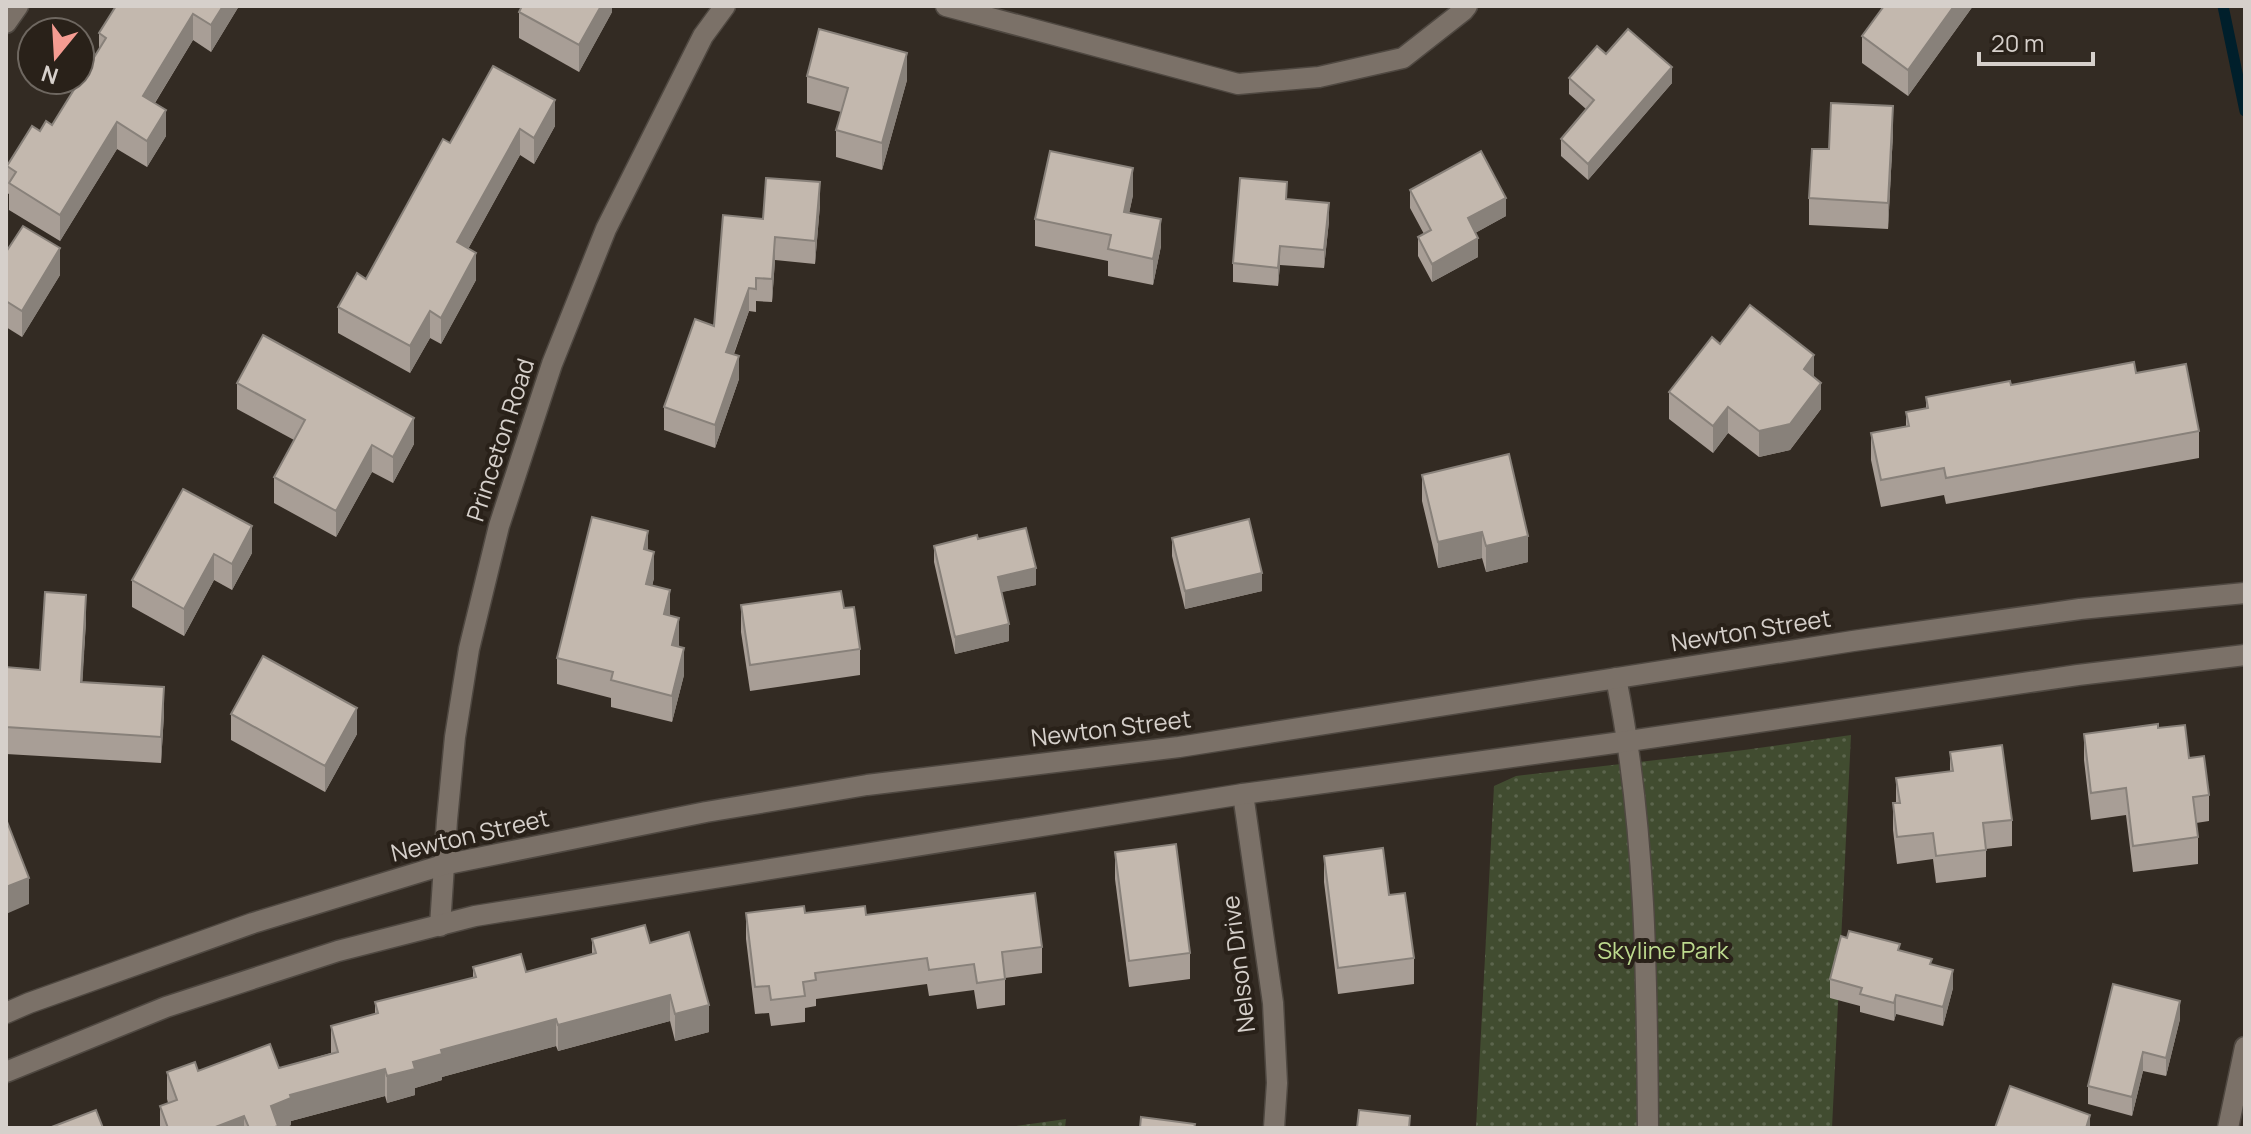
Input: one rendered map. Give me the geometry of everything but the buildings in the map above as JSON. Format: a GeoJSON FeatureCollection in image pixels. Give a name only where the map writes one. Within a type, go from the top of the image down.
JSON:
{"type":"FeatureCollection","features":[{"type":"Feature","properties":{"kind":"main road"},"geometry":{"type":"LineString","coordinates":[[6,23],[18,6]]}},
{"type":"Feature","properties":{"kind":"main road","name":"Princeton Road"},"geometry":{"type":"LineString","coordinates":[[440,926],[455,737],[469,649],[499,526],[547,379],[612,216],[703,36],[725,6]]}},
{"type":"Feature","properties":{"kind":"main road"},"geometry":{"type":"LineString","coordinates":[[946,6],[1238,84],[1319,77],[1403,58],[1467,6]]}},
{"type":"Feature","properties":{"kind":"main road","name":"Newton Street"},"geometry":{"type":"LineString","coordinates":[[6,1013],[253,923],[443,865],[706,812],[867,785],[1179,747],[2065,611],[2245,593]]}},
{"type":"Feature","properties":{"kind":"main road"},"geometry":{"type":"LineString","coordinates":[[6,1072],[166,1007],[338,951],[475,916],[1243,794],[2078,675],[2245,655]]}},
{"type":"Feature","properties":{"kind":"main road"},"geometry":{"type":"LineString","coordinates":[[1616,678],[1629,741],[1646,945],[1648,1128]]}},
{"type":"Feature","properties":{"kind":"main road","name":"Nelson Drive"},"geometry":{"type":"LineString","coordinates":[[1243,794],[1273,1003],[1277,1083],[1274,1128]]}},
{"type":"Feature","properties":{"kind":"main road"},"geometry":{"type":"LineString","coordinates":[[2228,1128],[2245,1047]]}},
{"type":"Feature","properties":{"kind":"green space","name":"Skyline Park"},"geometry":{"type":"Polygon","coordinates":[[[1851,735],[1832,1128],[1476,1128],[1494,786],[1516,776],[1851,735]]]}},
{"type":"Feature","properties":{"kind":"green space"},"geometry":{"type":"Polygon","coordinates":[[[1066,1119],[1065,1128],[1002,1128],[1066,1119]]]}},
{"type":"Feature","properties":{"kind":"waterway"},"geometry":{"type":"LineString","coordinates":[[2223,6],[2245,111]]}}]}
